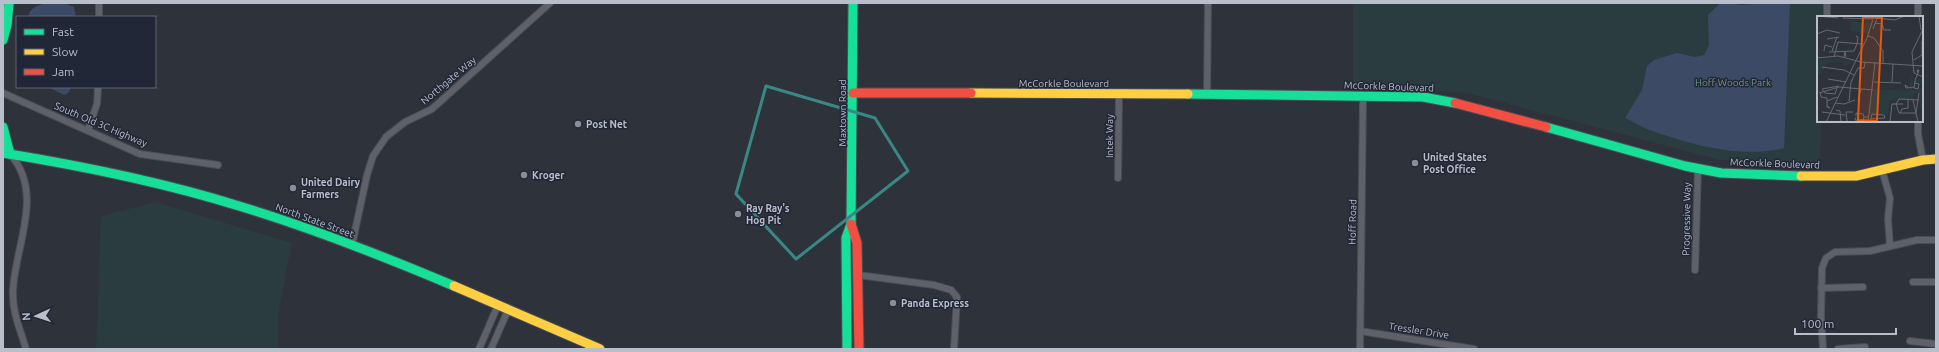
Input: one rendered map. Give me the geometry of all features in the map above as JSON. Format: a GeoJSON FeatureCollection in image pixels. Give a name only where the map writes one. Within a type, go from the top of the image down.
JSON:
{"type":"FeatureCollection","features":[{"type":"Feature","properties":{"kind":"main road"},"geometry":{"type":"LineString","coordinates":[[3,40],[7,25],[9,3]]}},
{"type":"Feature","properties":{"kind":"main road","name":"Maxtown Road"},"geometry":{"type":"LineString","coordinates":[[853,3],[851,224],[857,243],[859,349]]}},
{"type":"Feature","properties":{"kind":"main road","name":"McCorkle Boulevard"},"geometry":{"type":"LineString","coordinates":[[853,93],[1363,95],[1423,97],[1449,101],[1698,168],[1734,174],[1766,176],[1848,176],[1882,170],[1923,160],[1936,159]]}},
{"type":"Feature","properties":{"kind":"main road"},"geometry":{"type":"LineString","coordinates":[[3,127],[6,153]]}},
{"type":"Feature","properties":{"kind":"main road","name":"North State Street"},"geometry":{"type":"LineString","coordinates":[[6,153],[58,162],[187,191],[271,216],[352,245],[600,349]]}},
{"type":"Feature","properties":{"kind":"main road","name":"Maxtown Road"},"geometry":{"type":"LineString","coordinates":[[847,349],[846,238],[851,224]]}},
{"type":"Feature","properties":{"kind":"main road"},"geometry":{"type":"LineString","coordinates":[[846,270],[851,277],[854,320],[859,326]]}},
{"type":"Feature","properties":{"kind":"street"},"geometry":{"type":"LineString","coordinates":[[99,3],[99,16]]}},
{"type":"Feature","properties":{"kind":"street","name":"Northgate Way"},"geometry":{"type":"LineString","coordinates":[[352,245],[367,175],[373,156],[386,137],[404,122],[432,109],[550,3]]}},
{"type":"Feature","properties":{"kind":"street"},"geometry":{"type":"LineString","coordinates":[[1207,94],[1208,3]]}},
{"type":"Feature","properties":{"kind":"street"},"geometry":{"type":"LineString","coordinates":[[1827,3],[1827,16]]}},
{"type":"Feature","properties":{"kind":"street"},"geometry":{"type":"LineString","coordinates":[[1918,3],[1918,16]]}},
{"type":"Feature","properties":{"kind":"street"},"geometry":{"type":"LineString","coordinates":[[88,130],[96,104],[98,88]]}},
{"type":"Feature","properties":{"kind":"street","name":"South Old 3C Highway"},"geometry":{"type":"LineString","coordinates":[[3,93],[140,154],[218,165]]}},
{"type":"Feature","properties":{"kind":"street","name":"Intek Way"},"geometry":{"type":"LineString","coordinates":[[1118,94],[1118,178]]}},
{"type":"Feature","properties":{"kind":"street","name":"Hoff Road"},"geometry":{"type":"LineString","coordinates":[[1360,349],[1363,95]]}},
{"type":"Feature","properties":{"kind":"street"},"geometry":{"type":"LineString","coordinates":[[1918,122],[1918,134],[1923,160]]}},
{"type":"Feature","properties":{"kind":"street"},"geometry":{"type":"LineString","coordinates":[[6,153],[19,167],[24,183],[27,206],[26,226],[13,294],[15,318],[26,349]]}},
{"type":"Feature","properties":{"kind":"street","name":"Progressive Way"},"geometry":{"type":"LineString","coordinates":[[1695,270],[1698,168]]}},
{"type":"Feature","properties":{"kind":"street"},"geometry":{"type":"LineString","coordinates":[[1882,170],[1890,198],[1888,219],[1890,246]]}},
{"type":"Feature","properties":{"kind":"street"},"geometry":{"type":"LineString","coordinates":[[1823,349],[1821,317],[1823,261],[1830,254],[1836,252],[1870,251],[1917,240],[1936,240]]}},
{"type":"Feature","properties":{"kind":"street"},"geometry":{"type":"LineString","coordinates":[[858,275],[934,285],[951,290],[957,297],[954,349]]}},
{"type":"Feature","properties":{"kind":"street"},"geometry":{"type":"LineString","coordinates":[[1913,282],[1936,282]]}},
{"type":"Feature","properties":{"kind":"street"},"geometry":{"type":"LineString","coordinates":[[1822,288],[1863,288]]}},
{"type":"Feature","properties":{"kind":"street"},"geometry":{"type":"LineString","coordinates":[[479,349],[498,305]]}},
{"type":"Feature","properties":{"kind":"street"},"geometry":{"type":"LineString","coordinates":[[491,349],[508,310]]}},
{"type":"Feature","properties":{"kind":"street","name":"Tressler Drive"},"geometry":{"type":"LineString","coordinates":[[1360,331],[1474,349]]}},
{"type":"Feature","properties":{"kind":"street"},"geometry":{"type":"LineString","coordinates":[[1910,341],[1936,344]]}},
{"type":"Feature","properties":{"kind":"street"},"geometry":{"type":"LineString","coordinates":[[1838,349],[1865,347]]}},
{"type":"Feature","properties":{"kind":"highlighted area"},"geometry":{"type":"Polygon","coordinates":[[[766,86],[875,118],[908,171],[796,259],[736,194],[766,86]]]}},
{"type":"Feature","properties":{"kind":"green space","name":"Hoff Woods Park"},"geometry":{"type":"Polygon","coordinates":[[[1353,3],[1823,3],[1822,16],[1817,16],[1817,122],[1821,122],[1820,164],[1720,160],[1468,93],[1353,86],[1353,3]]]}},
{"type":"Feature","properties":{"kind":"green space"},"geometry":{"type":"Polygon","coordinates":[[[155,202],[292,243],[279,309],[278,349],[96,349],[101,216],[155,202]]]}},
{"type":"Feature","properties":{"kind":"water"},"geometry":{"type":"Polygon","coordinates":[[[48,3],[64,3],[74,7],[76,16],[28,16],[31,10],[38,5],[48,3]]]}},
{"type":"Feature","properties":{"kind":"water"},"geometry":{"type":"Polygon","coordinates":[[[1720,3],[1745,5],[1762,3],[1790,3],[1784,148],[1750,152],[1732,151],[1697,145],[1644,128],[1625,118],[1642,90],[1647,66],[1654,60],[1677,53],[1695,57],[1704,55],[1709,45],[1708,15],[1720,3]]]}},
{"type":"Feature","properties":{"kind":"water"},"geometry":{"type":"Polygon","coordinates":[[[50,88],[71,88],[68,93],[64,95],[50,88]]]}},
{"type":"Feature","properties":{"kind":"traffic: fast"},"geometry":{"type":"LineString","coordinates":[[3,40],[7,25],[9,3]]}},
{"type":"Feature","properties":{"kind":"traffic: fast"},"geometry":{"type":"LineString","coordinates":[[847,349],[846,238],[851,224],[853,3]]}},
{"type":"Feature","properties":{"kind":"traffic: fast"},"geometry":{"type":"LineString","coordinates":[[1188,94],[1423,97],[1455,103]]}},
{"type":"Feature","properties":{"kind":"traffic: fast"},"geometry":{"type":"LineString","coordinates":[[3,127],[10,154]]}},
{"type":"Feature","properties":{"kind":"traffic: fast"},"geometry":{"type":"LineString","coordinates":[[1546,127],[1685,166],[1721,173],[1801,176]]}},
{"type":"Feature","properties":{"kind":"traffic: fast"},"geometry":{"type":"LineString","coordinates":[[3,153],[122,175],[210,197],[320,233],[374,253],[454,286]]}},
{"type":"Feature","properties":{"kind":"traffic: slow"},"geometry":{"type":"LineString","coordinates":[[971,93],[1188,94]]}},
{"type":"Feature","properties":{"kind":"traffic: slow"},"geometry":{"type":"LineString","coordinates":[[1801,176],[1856,176],[1923,160],[1936,159]]}},
{"type":"Feature","properties":{"kind":"traffic: slow"},"geometry":{"type":"LineString","coordinates":[[454,286],[600,349]]}},
{"type":"Feature","properties":{"kind":"traffic: jam"},"geometry":{"type":"LineString","coordinates":[[853,93],[971,93]]}},
{"type":"Feature","properties":{"kind":"traffic: jam"},"geometry":{"type":"LineString","coordinates":[[1455,103],[1546,127]]}},
{"type":"Feature","properties":{"kind":"traffic: jam"},"geometry":{"type":"LineString","coordinates":[[851,224],[857,243],[859,349]]}},
{"type":"Feature","properties":{"kind":"place","name":"Post Net"},"geometry":{"type":"Point","coordinates":[578,124]}},
{"type":"Feature","properties":{"kind":"place","name":"United States Post Office"},"geometry":{"type":"Point","coordinates":[1415,163]}},
{"type":"Feature","properties":{"kind":"place","name":"Kroger"},"geometry":{"type":"Point","coordinates":[524,175]}},
{"type":"Feature","properties":{"kind":"place","name":"United Dairy Farmers"},"geometry":{"type":"Point","coordinates":[293,188]}},
{"type":"Feature","properties":{"kind":"place","name":"Ray Ray's Hog Pit"},"geometry":{"type":"Point","coordinates":[738,214]}},
{"type":"Feature","properties":{"kind":"place","name":"Panda Express"},"geometry":{"type":"Point","coordinates":[893,303]}}]}
